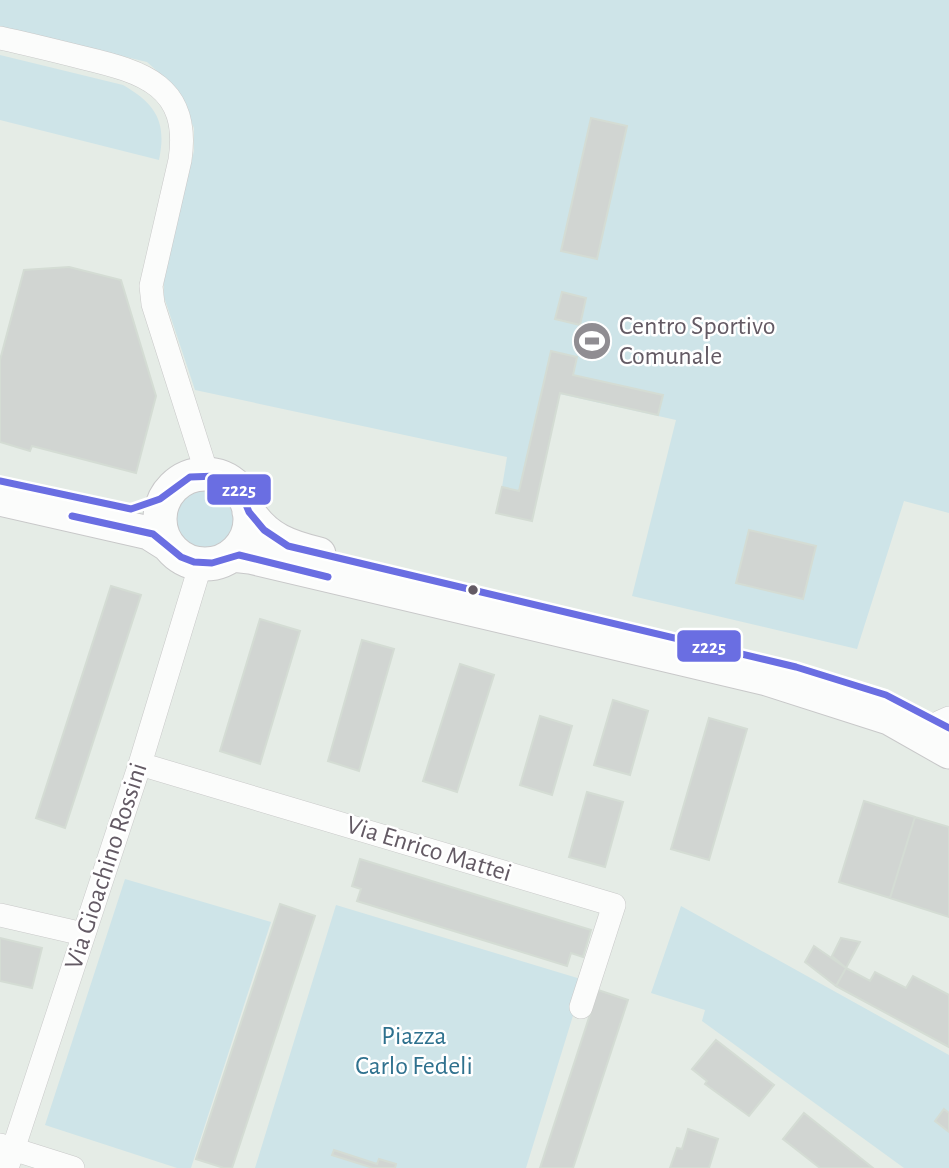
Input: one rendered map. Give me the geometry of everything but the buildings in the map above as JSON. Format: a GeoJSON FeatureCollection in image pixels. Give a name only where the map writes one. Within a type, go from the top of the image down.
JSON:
{"type":"FeatureCollection","features":[{"type":"Feature","properties":{"kind":"main road"},"geometry":{"type":"LineString","coordinates":[[0,481],[126,509],[143,506],[167,495],[183,480],[207,474],[234,485],[244,496],[249,512],[247,535],[216,559]]}},
{"type":"Feature","properties":{"kind":"main road"},"geometry":{"type":"LineString","coordinates":[[167,495],[160,519],[168,545]]}},
{"type":"Feature","properties":{"kind":"main road"},"geometry":{"type":"LineString","coordinates":[[0,499],[149,533],[181,557],[250,557],[811,692],[890,718],[947,730]]}},
{"type":"Feature","properties":{"kind":"main road"},"geometry":{"type":"LineString","coordinates":[[249,512],[269,535],[294,548],[796,667],[886,695],[947,730]]}},
{"type":"Feature","properties":{"kind":"street"},"geometry":{"type":"LineString","coordinates":[[0,38],[132,69],[158,86],[180,119],[183,140],[180,160],[151,286],[153,304],[207,474]]}},
{"type":"Feature","properties":{"kind":"street","name":"Via Gioachino Rossini"},"geometry":{"type":"LineString","coordinates":[[7,1154],[141,764],[216,559]]}},
{"type":"Feature","properties":{"kind":"street","name":"Via Enrico Mattei"},"geometry":{"type":"LineString","coordinates":[[141,764],[614,905],[581,1007]]}},
{"type":"Feature","properties":{"kind":"street"},"geometry":{"type":"LineString","coordinates":[[0,915],[83,934]]}},
{"type":"Feature","properties":{"kind":"street"},"geometry":{"type":"LineString","coordinates":[[7,1154],[73,1168]]}},
{"type":"Feature","properties":{"kind":"green space","name":"Centro Sportivo Comunale"},"geometry":{"type":"Polygon","coordinates":[[[0,0],[949,0],[949,513],[904,501],[857,649],[632,596],[676,420],[560,394],[532,521],[502,487],[507,457],[195,390],[164,297],[164,276],[194,151],[194,128],[177,89],[147,62],[0,27],[0,0]]]}},
{"type":"Feature","properties":{"kind":"green space"},"geometry":{"type":"Polygon","coordinates":[[[0,55],[123,85],[134,92],[151,107],[160,125],[159,160],[0,120],[0,55]]]}},
{"type":"Feature","properties":{"kind":"green space"},"geometry":{"type":"Polygon","coordinates":[[[200,489],[212,489],[231,502],[236,519],[234,531],[223,544],[212,549],[200,549],[181,536],[176,525],[176,513],[189,494],[200,489]]]}},
{"type":"Feature","properties":{"kind":"green space"},"geometry":{"type":"Polygon","coordinates":[[[125,879],[271,922],[191,1168],[177,1168],[45,1125],[125,879]]]}},
{"type":"Feature","properties":{"kind":"green space","name":"Piazza Carlo Fedeli"},"geometry":{"type":"Polygon","coordinates":[[[336,905],[584,980],[526,1168],[255,1168],[336,905]]]}},
{"type":"Feature","properties":{"kind":"green space"},"geometry":{"type":"Polygon","coordinates":[[[681,906],[949,1055],[949,1168],[904,1168],[702,1021],[705,1010],[651,993],[681,906]]]}},
{"type":"Feature","properties":{"kind":"transit line","name":"z225"},"geometry":{"type":"LineString","coordinates":[[0,481],[131,509],[160,499],[190,477],[218,476],[240,490],[249,512],[264,530],[288,546],[796,667],[886,695],[949,728]]}},
{"type":"Feature","properties":{"kind":"transit line","name":"z225"},"geometry":{"type":"LineString","coordinates":[[72,516],[153,534],[181,557],[194,562],[212,563],[239,555],[328,577]]}},
{"type":"Feature","properties":{"kind":"place","name":"Centro Sportivo Comunale"},"geometry":{"type":"Point","coordinates":[592,341]}}]}
